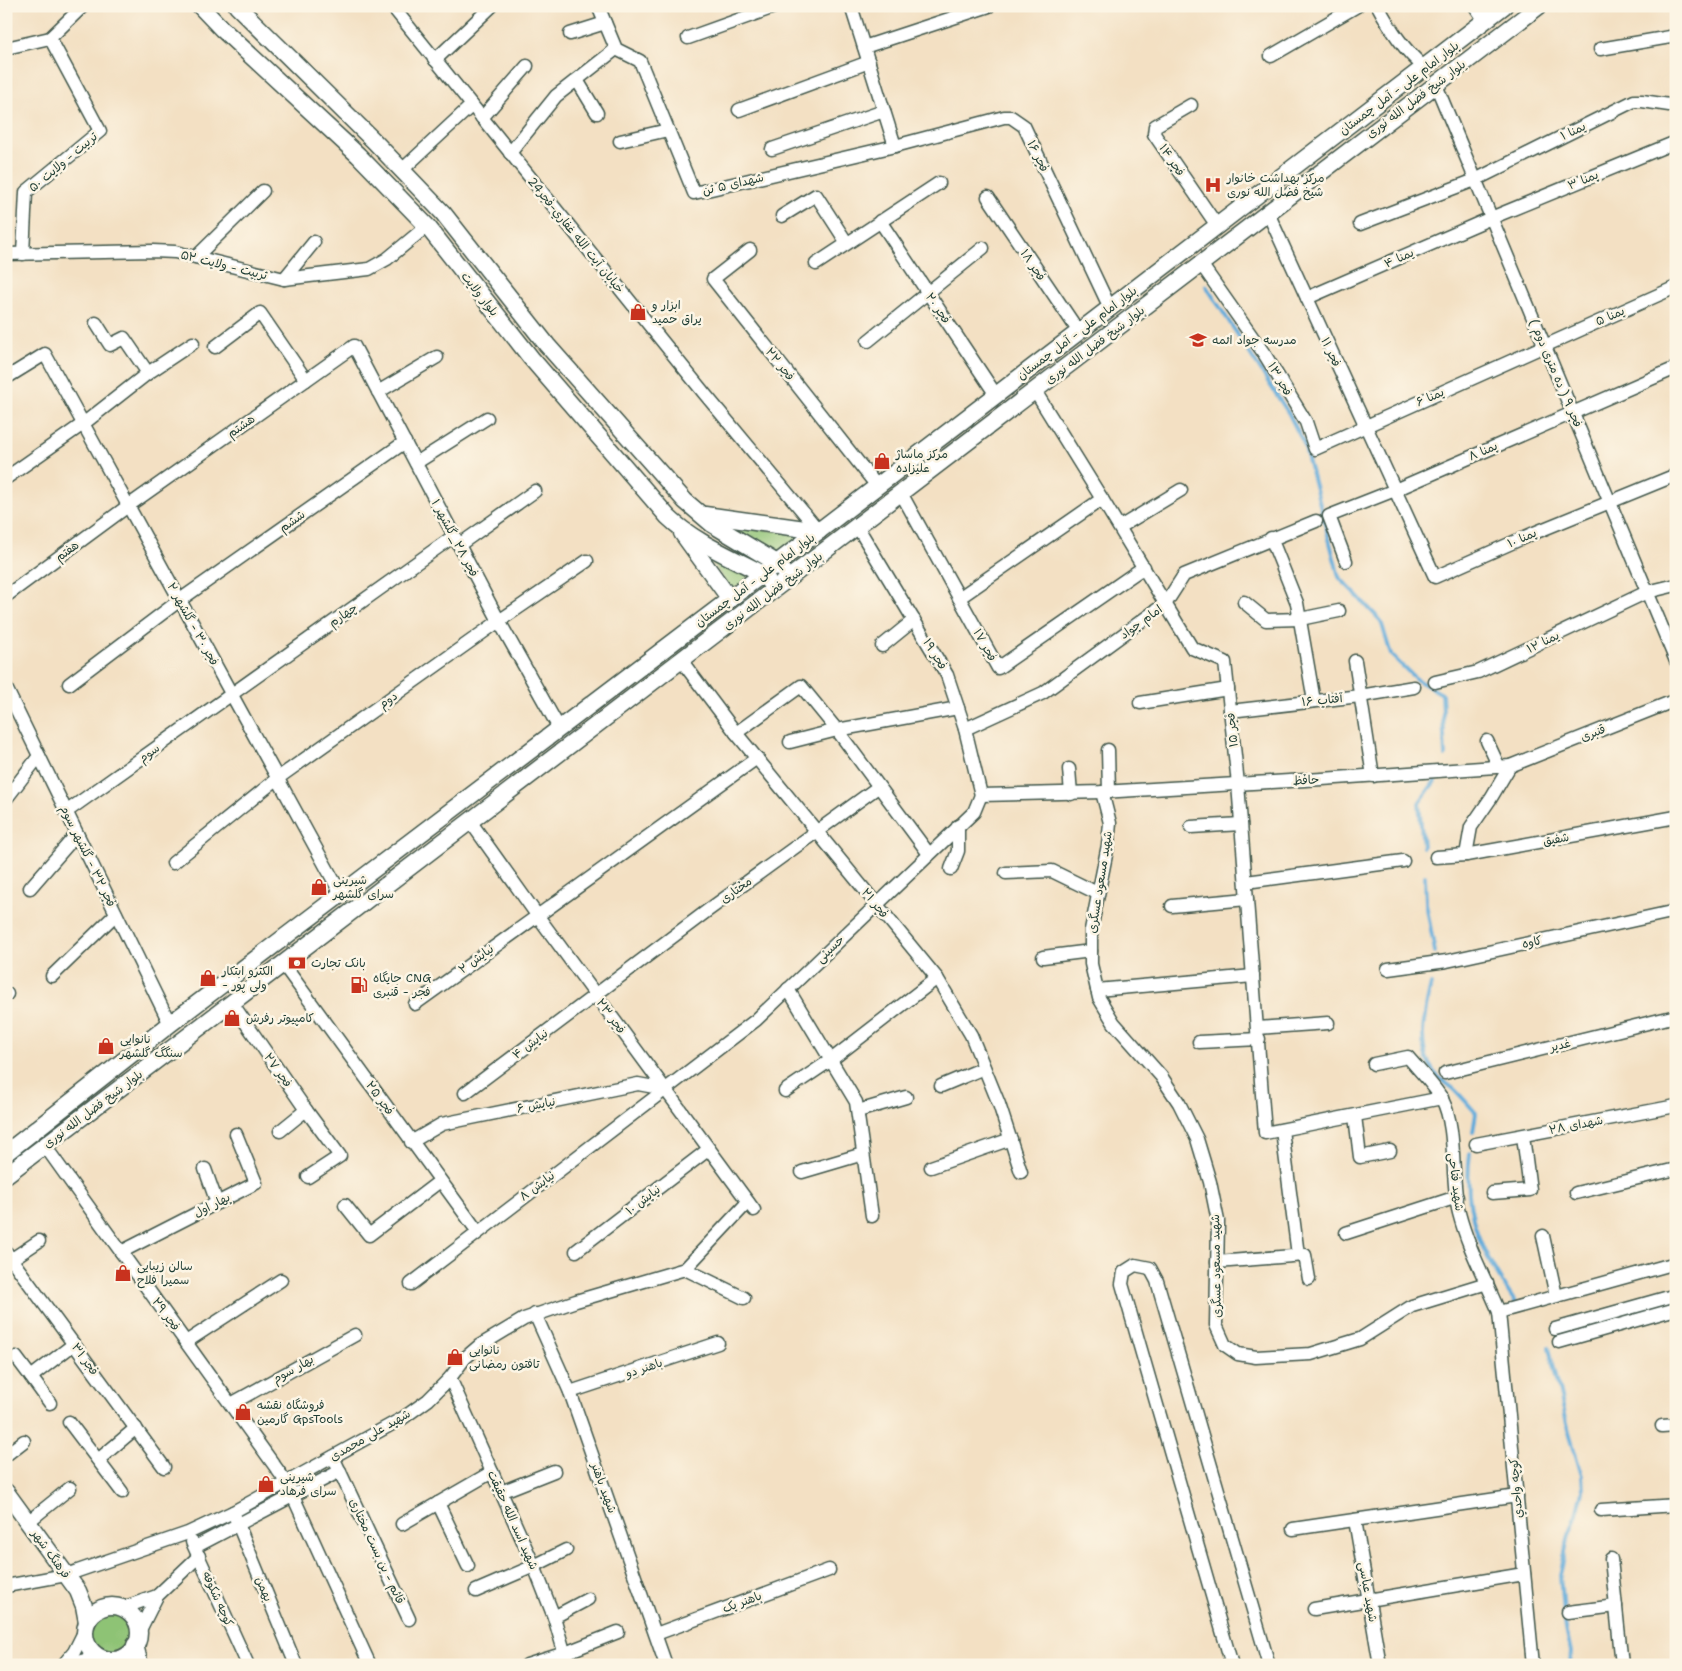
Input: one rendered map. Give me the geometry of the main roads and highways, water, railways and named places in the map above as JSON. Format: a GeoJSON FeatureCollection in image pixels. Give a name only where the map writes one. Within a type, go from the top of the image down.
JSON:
{"type":"FeatureCollection","features":[{"type":"Feature","properties":{"kind":"main road","name":"بلوار ولایت"},"geometry":{"type":"LineString","coordinates":[[200,6],[222,29],[358,154],[427,226],[531,358],[676,525],[763,574]]}},
{"type":"Feature","properties":{"kind":"main road","name":"بلوار ولایت"},"geometry":{"type":"LineString","coordinates":[[236,6],[402,170],[442,213],[547,345],[685,501],[706,519],[777,563]]}},
{"type":"Feature","properties":{"kind":"main road","name":"بلوار امام علی - آمل چمستان"},"geometry":{"type":"LineString","coordinates":[[6,1153],[170,1024],[819,532],[1504,6]]}},
{"type":"Feature","properties":{"kind":"main road"},"geometry":{"type":"LineString","coordinates":[[1473,56],[1480,39],[1515,12],[1512,6]]}},
{"type":"Feature","properties":{"kind":"main road","name":"بلوار شیخ فضل الله نوری"},"geometry":{"type":"LineString","coordinates":[[6,1175],[1539,6]]}},
{"type":"Feature","properties":{"kind":"main road"},"geometry":{"type":"LineString","coordinates":[[1310,155],[1323,170]]}},
{"type":"Feature","properties":{"kind":"main road"},"geometry":{"type":"LineString","coordinates":[[706,519],[819,532]]}},
{"type":"Feature","properties":{"kind":"main road"},"geometry":{"type":"LineString","coordinates":[[699,539],[708,537],[713,529],[706,519]]}},
{"type":"Feature","properties":{"kind":"main road"},"geometry":{"type":"LineString","coordinates":[[676,525],[730,599]]}},
{"type":"Feature","properties":{"kind":"main road"},"geometry":{"type":"LineString","coordinates":[[777,563],[789,578]]}},
{"type":"Feature","properties":{"kind":"main road"},"geometry":{"type":"LineString","coordinates":[[763,574],[775,588]]}},
{"type":"Feature","properties":{"kind":"main road"},"geometry":{"type":"LineString","coordinates":[[630,674],[629,682],[635,689],[641,691]]}},
{"type":"Feature","properties":{"kind":"main road"},"geometry":{"type":"LineString","coordinates":[[595,701],[601,704],[606,711],[606,718]]}},
{"type":"Feature","properties":{"kind":"main road","name":"فرهنگ شهر"},"geometry":{"type":"LineString","coordinates":[[6,1492],[78,1591]]}},
{"type":"Feature","properties":{"kind":"main road"},"geometry":{"type":"LineString","coordinates":[[78,1591],[129,1612],[134,1618],[140,1665]]}},
{"type":"Feature","properties":{"kind":"main road"},"geometry":{"type":"LineString","coordinates":[[78,1591],[84,1606],[88,1644],[92,1651],[113,1661],[126,1655],[137,1639]]}},
{"type":"Feature","properties":{"kind":"main road"},"geometry":{"type":"LineString","coordinates":[[86,1626],[92,1615],[114,1607]]}},
{"type":"Feature","properties":{"kind":"waterway"},"geometry":{"type":"LineString","coordinates":[[1206,286],[1289,414],[1304,444],[1339,577],[1381,621],[1391,655],[1417,680],[1442,694],[1445,756]]}},
{"type":"Feature","properties":{"kind":"waterway"},"geometry":{"type":"LineString","coordinates":[[1423,847],[1419,803],[1435,781]]}},
{"type":"Feature","properties":{"kind":"waterway"},"geometry":{"type":"LineString","coordinates":[[1425,876],[1426,903],[1435,952]]}},
{"type":"Feature","properties":{"kind":"waterway"},"geometry":{"type":"LineString","coordinates":[[1431,984],[1424,1018],[1423,1041],[1425,1052],[1428,1062],[1436,1075],[1455,1090],[1476,1113],[1473,1132]]}},
{"type":"Feature","properties":{"kind":"waterway"},"geometry":{"type":"LineString","coordinates":[[1470,1153],[1469,1196],[1477,1234],[1494,1268],[1517,1305]]}},
{"type":"Feature","properties":{"kind":"waterway"},"geometry":{"type":"LineString","coordinates":[[1549,1347],[1570,1436],[1582,1476],[1583,1491],[1577,1515],[1569,1535],[1560,1575],[1563,1614],[1571,1652],[1570,1665]]}},
{"type":"Feature","properties":{"kind":"place","name":"مرکز بهداشت خانوار شیخ فضل الله نوری"},"geometry":{"type":"Point","coordinates":[1213,185]}},
{"type":"Feature","properties":{"kind":"place","name":"ابزار و یراق حمید"},"geometry":{"type":"Point","coordinates":[638,312]}},
{"type":"Feature","properties":{"kind":"place","name":"مدرسه جواد ائمه"},"geometry":{"type":"Point","coordinates":[1198,340]}},
{"type":"Feature","properties":{"kind":"place","name":"مرکز ماساژ علیزاده"},"geometry":{"type":"Point","coordinates":[882,461]}},
{"type":"Feature","properties":{"kind":"place","name":"شیرینی سرای گلشهر"},"geometry":{"type":"Point","coordinates":[319,887]}},
{"type":"Feature","properties":{"kind":"place","name":"بانک تجارت"},"geometry":{"type":"Point","coordinates":[297,963]}},
{"type":"Feature","properties":{"kind":"place","name":"الکترو ابتکار - ولی پور"},"geometry":{"type":"Point","coordinates":[208,978]}},
{"type":"Feature","properties":{"kind":"place","name":"جایگاه CNG فجر - قنبری"},"geometry":{"type":"Point","coordinates":[359,985]}},
{"type":"Feature","properties":{"kind":"place","name":"کامپیوتر رفرش"},"geometry":{"type":"Point","coordinates":[232,1018]}},
{"type":"Feature","properties":{"kind":"place","name":"نانوایی سنگگ گلشهر"},"geometry":{"type":"Point","coordinates":[106,1046]}},
{"type":"Feature","properties":{"kind":"place","name":"سالن زیبایی سمیرا فلاح"},"geometry":{"type":"Point","coordinates":[123,1273]}},
{"type":"Feature","properties":{"kind":"place","name":"نانوایی تافتون رمضانی"},"geometry":{"type":"Point","coordinates":[455,1357]}},
{"type":"Feature","properties":{"kind":"place","name":"فروشگاه نقشه گارمین GpsTools"},"geometry":{"type":"Point","coordinates":[243,1412]}},
{"type":"Feature","properties":{"kind":"place","name":"شیرینی سرای فرهاد"},"geometry":{"type":"Point","coordinates":[266,1484]}}]}
